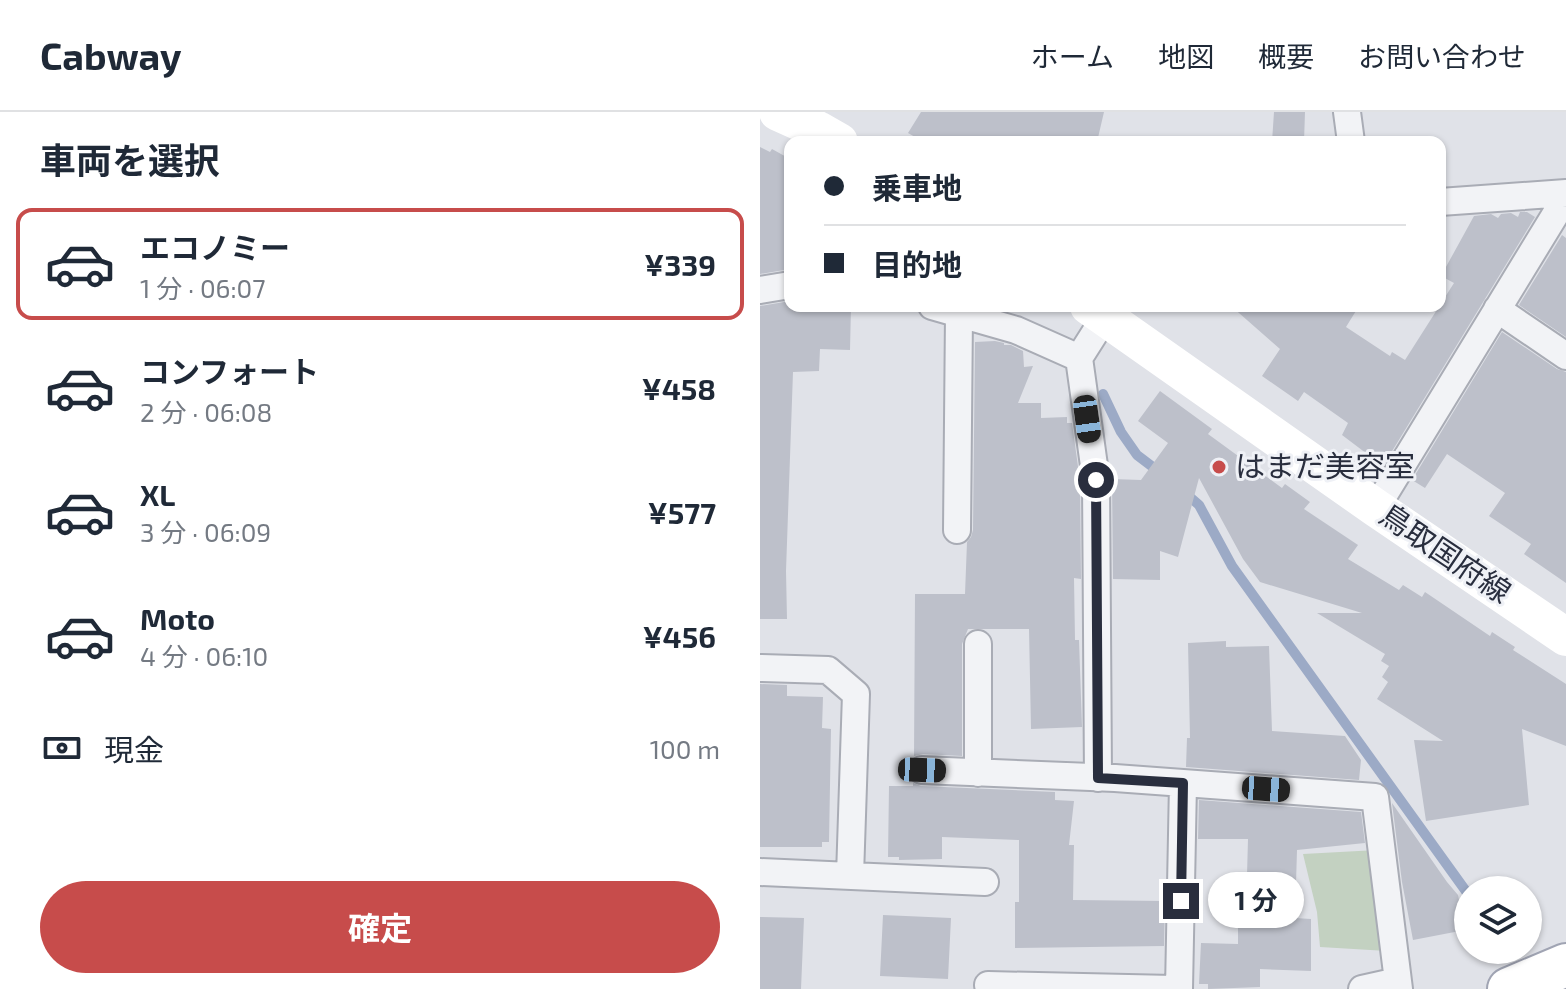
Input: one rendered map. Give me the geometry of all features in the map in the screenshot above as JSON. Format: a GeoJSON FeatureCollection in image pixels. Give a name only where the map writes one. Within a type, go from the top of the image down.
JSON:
{"type":"FeatureCollection","features":[{"type":"Feature","properties":{"kind":"main road"},"geometry":{"type":"LineString","coordinates":[[778,112],[828,136]]}},
{"type":"Feature","properties":{"kind":"main road","name":"鳥取国府線"},"geometry":{"type":"LineString","coordinates":[[1097,312],[1566,637]]}},
{"type":"Feature","properties":{"kind":"main road"},"geometry":{"type":"LineString","coordinates":[[1509,989],[1566,965]]}},
{"type":"Feature","properties":{"kind":"street"},"geometry":{"type":"LineString","coordinates":[[1347,112],[1350,136]]}},
{"type":"Feature","properties":{"kind":"street"},"geometry":{"type":"LineString","coordinates":[[1446,202],[1566,195]]}},
{"type":"Feature","properties":{"kind":"street"},"geometry":{"type":"LineString","coordinates":[[1376,508],[1566,195]]}},
{"type":"Feature","properties":{"kind":"street"},"geometry":{"type":"LineString","coordinates":[[760,290],[784,286]]}},
{"type":"Feature","properties":{"kind":"street"},"geometry":{"type":"LineString","coordinates":[[1497,309],[1566,356]]}},
{"type":"Feature","properties":{"kind":"street"},"geometry":{"type":"LineString","coordinates":[[952,312],[1016,330],[1079,358]]}},
{"type":"Feature","properties":{"kind":"street"},"geometry":{"type":"LineString","coordinates":[[1097,312],[1079,358],[1096,480],[1098,778]]}},
{"type":"Feature","properties":{"kind":"street"},"geometry":{"type":"LineString","coordinates":[[957,530],[959,314]]}},
{"type":"Feature","properties":{"kind":"street"},"geometry":{"type":"LineString","coordinates":[[978,644],[978,773]]}},
{"type":"Feature","properties":{"kind":"street"},"geometry":{"type":"LineString","coordinates":[[760,668],[828,670],[856,694],[850,876]]}},
{"type":"Feature","properties":{"kind":"street"},"geometry":{"type":"LineString","coordinates":[[922,770],[1183,783],[1375,797],[1398,985],[1362,989]]}},
{"type":"Feature","properties":{"kind":"street"},"geometry":{"type":"LineString","coordinates":[[1179,989],[1183,783]]}},
{"type":"Feature","properties":{"kind":"street"},"geometry":{"type":"LineString","coordinates":[[760,872],[985,882]]}},
{"type":"Feature","properties":{"kind":"street"},"geometry":{"type":"LineString","coordinates":[[988,985],[1173,989]]}},
{"type":"Feature","properties":{"kind":"green space"},"geometry":{"type":"Polygon","coordinates":[[[1377,850],[1387,951],[1320,947],[1317,912],[1303,854],[1377,850]]]}},
{"type":"Feature","properties":{"kind":"building"},"geometry":{"type":"Polygon","coordinates":[[[921,112],[1104,112],[1098,136],[913,136],[908,133],[921,112]]]}},
{"type":"Feature","properties":{"kind":"building"},"geometry":{"type":"Polygon","coordinates":[[[1274,112],[1305,112],[1304,136],[1272,136],[1274,112]]]}},
{"type":"Feature","properties":{"kind":"building"},"geometry":{"type":"Polygon","coordinates":[[[760,147],[784,156],[784,270],[760,274],[760,147]]]}},
{"type":"Feature","properties":{"kind":"building"},"geometry":{"type":"Polygon","coordinates":[[[1520,212],[1527,212],[1535,217],[1383,466],[1342,435],[1348,423],[1304,392],[1298,401],[1262,376],[1280,349],[1238,312],[1355,312],[1346,327],[1390,356],[1392,352],[1405,360],[1436,312],[1446,312],[1446,296],[1454,283],[1446,279],[1446,267],[1474,216],[1491,214],[1498,218],[1501,214],[1511,213],[1518,217],[1520,212]]]}},
{"type":"Feature","properties":{"kind":"building"},"geometry":{"type":"Polygon","coordinates":[[[1562,235],[1566,238],[1566,337],[1519,305],[1562,235]]]}},
{"type":"Feature","properties":{"kind":"building"},"geometry":{"type":"Polygon","coordinates":[[[784,302],[784,312],[851,312],[850,350],[820,349],[819,371],[793,372],[787,619],[760,619],[760,306],[784,302]]]}},
{"type":"Feature","properties":{"kind":"building"},"geometry":{"type":"Polygon","coordinates":[[[1502,332],[1566,372],[1566,583],[1524,554],[1531,544],[1489,516],[1505,493],[1447,454],[1425,488],[1412,480],[1502,332]]]}},
{"type":"Feature","properties":{"kind":"building"},"geometry":{"type":"Polygon","coordinates":[[[995,341],[1023,351],[1024,367],[1033,366],[1018,403],[1041,403],[1041,418],[1067,417],[1067,423],[1072,423],[1080,481],[1081,579],[1074,578],[1082,727],[1031,729],[1029,629],[968,629],[962,644],[962,756],[914,756],[915,594],[965,594],[967,542],[973,530],[975,342],[995,341]]]}},
{"type":"Feature","properties":{"kind":"building"},"geometry":{"type":"Polygon","coordinates":[[[1160,391],[1212,429],[1208,434],[1282,488],[1285,484],[1310,502],[1304,509],[1358,545],[1348,559],[1399,590],[1403,585],[1422,597],[1425,592],[1490,636],[1492,632],[1515,647],[1513,650],[1566,684],[1566,746],[1522,729],[1529,805],[1426,821],[1414,740],[1443,741],[1377,699],[1388,682],[1382,677],[1389,666],[1381,661],[1385,654],[1317,613],[1362,613],[1260,582],[1243,559],[1199,478],[1178,557],[1160,551],[1160,580],[1113,579],[1112,479],[1141,480],[1168,443],[1138,421],[1160,391]]]}},
{"type":"Feature","properties":{"kind":"building"},"geometry":{"type":"Polygon","coordinates":[[[1226,641],[1226,647],[1269,646],[1272,731],[1345,736],[1361,760],[1359,780],[1186,767],[1187,738],[1190,738],[1188,643],[1226,641]]]}},
{"type":"Feature","properties":{"kind":"building"},"geometry":{"type":"Polygon","coordinates":[[[760,684],[787,685],[787,696],[823,697],[822,728],[831,729],[829,842],[822,842],[822,847],[760,847],[760,684]]]}},
{"type":"Feature","properties":{"kind":"building"},"geometry":{"type":"Polygon","coordinates":[[[913,783],[921,786],[1055,792],[1055,800],[1074,801],[1069,845],[1074,845],[1073,900],[1165,901],[1164,946],[1015,948],[1019,840],[942,837],[942,859],[899,860],[899,857],[888,857],[889,786],[913,786],[913,783]]]}},
{"type":"Feature","properties":{"kind":"building"},"geometry":{"type":"Polygon","coordinates":[[[1199,800],[1361,812],[1365,843],[1297,850],[1295,918],[1311,919],[1311,971],[1260,969],[1260,987],[1208,989],[1208,984],[1199,984],[1201,943],[1238,944],[1238,911],[1246,911],[1248,839],[1198,839],[1199,800]]]}},
{"type":"Feature","properties":{"kind":"building"},"geometry":{"type":"Polygon","coordinates":[[[1392,803],[1454,890],[1454,932],[1413,940],[1392,803]]]}},
{"type":"Feature","properties":{"kind":"building"},"geometry":{"type":"Polygon","coordinates":[[[883,915],[951,918],[948,979],[880,976],[883,915]]]}},
{"type":"Feature","properties":{"kind":"building"},"geometry":{"type":"Polygon","coordinates":[[[760,917],[804,918],[801,989],[760,989],[760,917]]]}},
{"type":"Feature","properties":{"kind":"waterway"},"geometry":{"type":"LineString","coordinates":[[1103,394],[1121,432],[1137,455],[1162,474]]}},
{"type":"Feature","properties":{"kind":"waterway"},"geometry":{"type":"LineString","coordinates":[[1184,492],[1199,505],[1232,566],[1455,876]]}},
{"type":"Feature","properties":{"kind":"place","name":"はまだ美容室"},"geometry":{"type":"Point","coordinates":[1219,467]}},
{"type":"Feature","properties":{"kind":"route"},"geometry":{"type":"LineString","coordinates":[[1096,480],[1098,778],[1183,783],[1181,901]]}}]}
